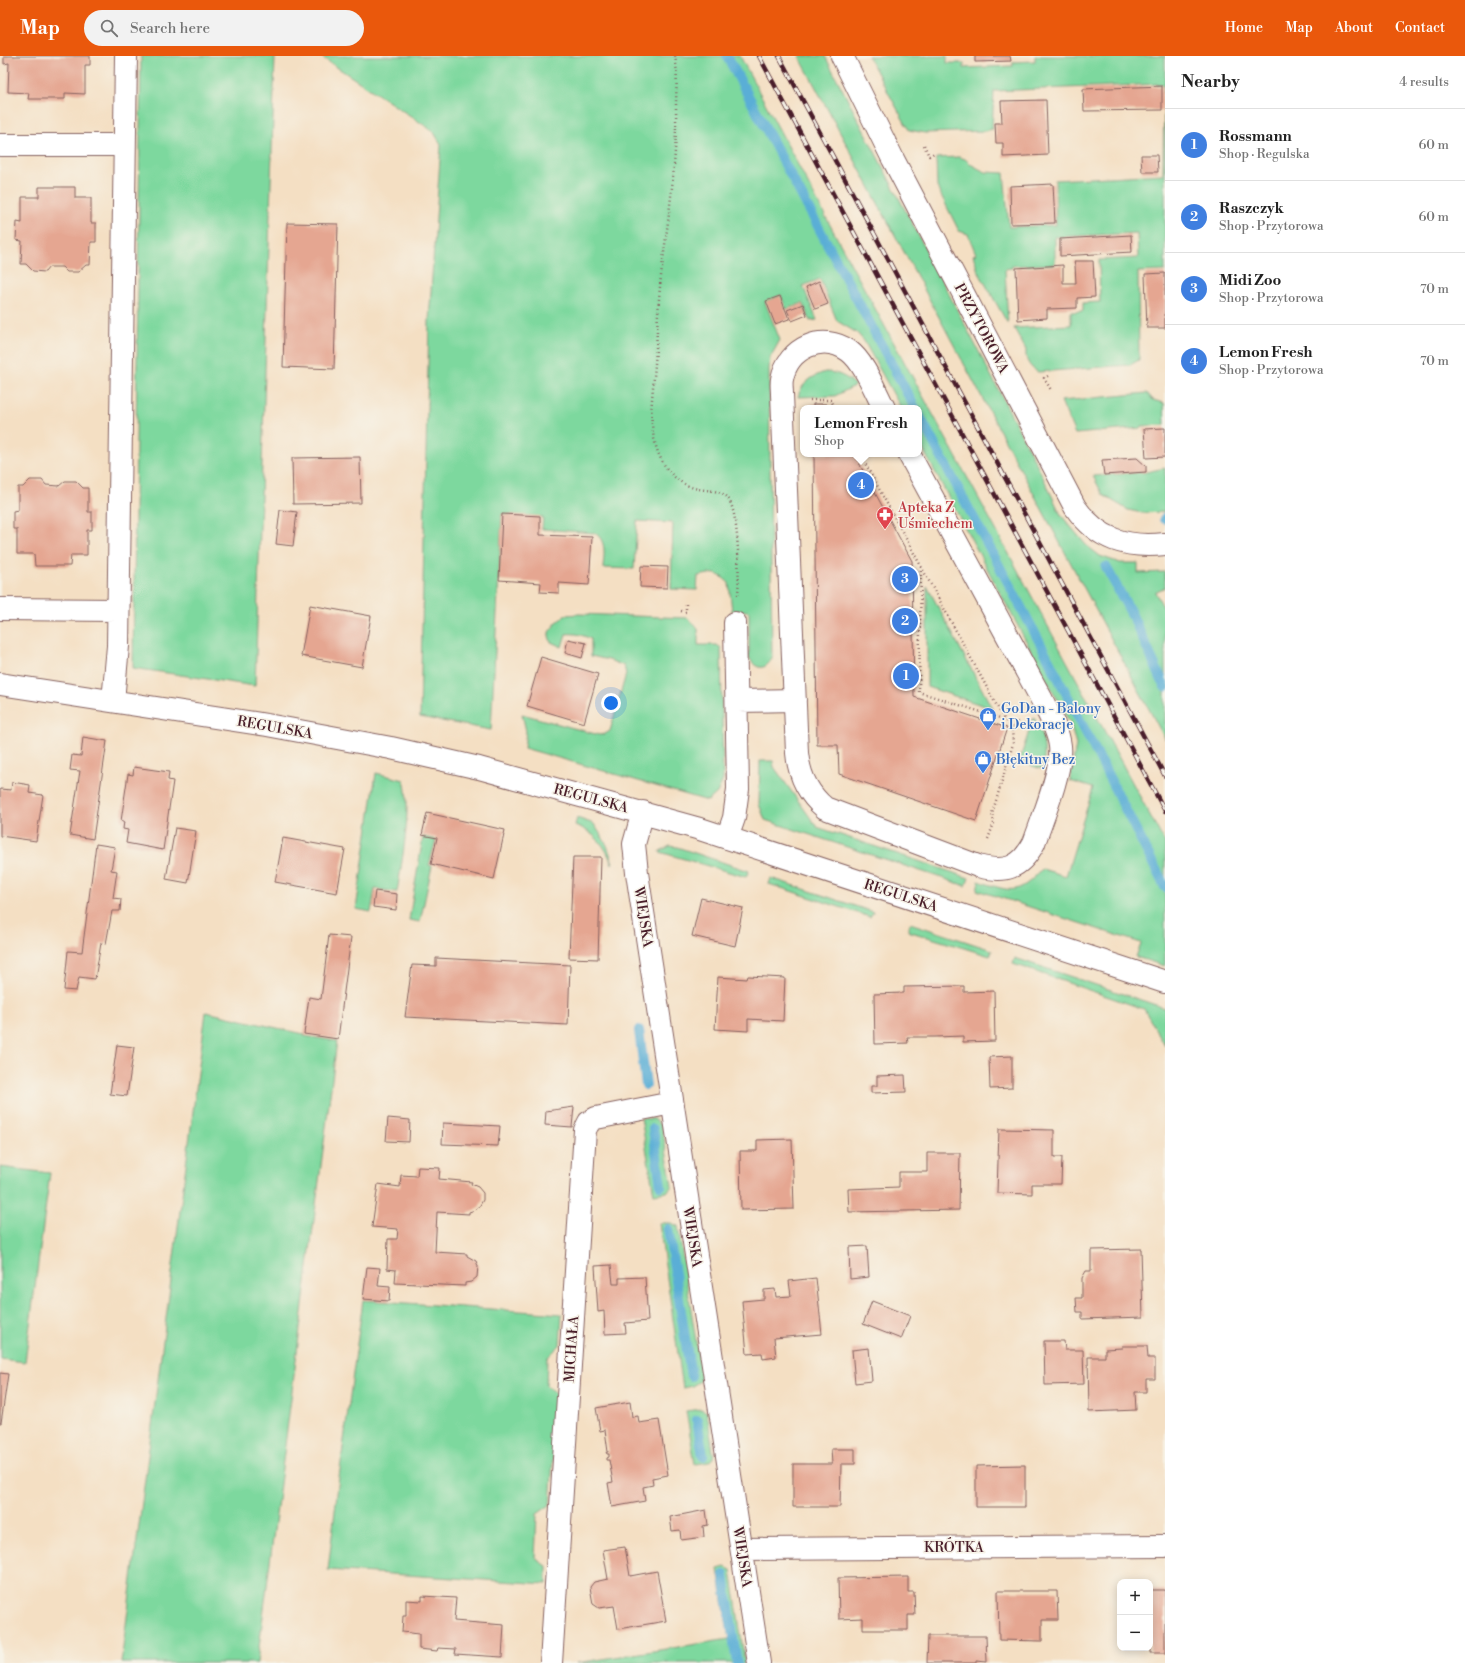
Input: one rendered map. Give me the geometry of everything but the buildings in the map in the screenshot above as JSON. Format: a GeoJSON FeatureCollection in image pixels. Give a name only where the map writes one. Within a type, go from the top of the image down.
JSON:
{"type":"FeatureCollection","features":[{"type":"Feature","properties":{"kind":"street"},"geometry":{"type":"LineString","coordinates":[[113,701],[118,646],[126,56]]}},
{"type":"Feature","properties":{"kind":"street","name":"PRZYTOROWA"},"geometry":{"type":"LineString","coordinates":[[842,56],[893,159],[1075,507],[1085,520],[1093,527],[1114,540],[1140,545],[1165,544]]}},
{"type":"Feature","properties":{"kind":"street"},"geometry":{"type":"LineString","coordinates":[[0,145],[124,145]]}},
{"type":"Feature","properties":{"kind":"street"},"geometry":{"type":"LineString","coordinates":[[882,405],[859,361],[849,351],[838,345],[827,343],[809,345],[802,348],[795,354],[787,365],[782,379],[797,752],[799,769],[802,778],[812,795],[825,808],[986,868],[996,870],[1007,869],[1015,866],[1028,855],[1034,843],[1059,768],[1061,758],[1059,738],[1040,698],[911,457]]}},
{"type":"Feature","properties":{"kind":"street"},"geometry":{"type":"LineString","coordinates":[[0,609],[118,610]]}},
{"type":"Feature","properties":{"kind":"street"},"geometry":{"type":"LineString","coordinates":[[727,838],[734,818],[738,789],[735,623]]}},
{"type":"Feature","properties":{"kind":"street","name":"REGULSKA"},"geometry":{"type":"LineString","coordinates":[[0,684],[267,725],[391,748],[479,768],[643,812],[727,838],[1165,982]]}},
{"type":"Feature","properties":{"kind":"street"},"geometry":{"type":"LineString","coordinates":[[737,701],[795,700]]}},
{"type":"Feature","properties":{"kind":"street","name":"WIEJSKA"},"geometry":{"type":"LineString","coordinates":[[643,812],[634,841],[634,854],[759,1663]]}},
{"type":"Feature","properties":{"kind":"street","name":"MICHAŁA"},"geometry":{"type":"LineString","coordinates":[[551,1663],[585,1130],[589,1122],[597,1118],[672,1103]]}},
{"type":"Feature","properties":{"kind":"street","name":"KRÓTKA"},"geometry":{"type":"LineString","coordinates":[[742,1549],[1165,1546]]}},
{"type":"Feature","properties":{"kind":"path"},"geometry":{"type":"LineString","coordinates":[[675,56],[676,137],[669,216],[661,278],[652,424],[658,453],[666,468],[676,480],[694,488],[717,492],[727,497],[734,510],[737,533],[739,581],[735,623]]}},
{"type":"Feature","properties":{"kind":"path"},"geometry":{"type":"LineString","coordinates":[[924,145],[929,156],[934,153]]}},
{"type":"Feature","properties":{"kind":"path"},"geometry":{"type":"LineString","coordinates":[[1048,376],[1044,378],[1051,390]]}},
{"type":"Feature","properties":{"kind":"path"},"geometry":{"type":"LineString","coordinates":[[862,457],[1004,719],[1012,728],[1012,744],[992,814],[994,823],[985,845]]}},
{"type":"Feature","properties":{"kind":"path"},"geometry":{"type":"LineString","coordinates":[[921,567],[919,692],[1004,719]]}},
{"type":"Feature","properties":{"kind":"path"},"geometry":{"type":"LineString","coordinates":[[681,611],[686,612],[686,602]]}},
{"type":"Feature","properties":{"kind":"green space"},"geometry":{"type":"Polygon","coordinates":[[[141,56],[275,56],[255,686],[133,668],[141,56]]]}},
{"type":"Feature","properties":{"kind":"green space"},"geometry":{"type":"Polygon","coordinates":[[[320,56],[740,56],[853,268],[1165,843],[1165,966],[1136,957],[1141,943],[977,890],[979,881],[999,888],[1020,888],[1034,878],[1042,869],[1066,876],[1093,788],[1070,781],[1076,745],[1070,723],[922,448],[922,405],[899,405],[864,341],[857,333],[837,321],[820,279],[803,286],[817,320],[810,321],[803,303],[786,309],[781,295],[765,302],[780,340],[770,358],[769,369],[772,658],[770,662],[764,667],[760,667],[751,661],[749,657],[749,611],[732,611],[729,583],[721,576],[708,574],[698,576],[697,590],[671,589],[673,523],[637,521],[634,569],[603,568],[603,544],[599,536],[595,533],[542,529],[543,517],[502,514],[491,730],[420,717],[429,321],[441,144],[433,131],[320,56]]]}},
{"type":"Feature","properties":{"kind":"green space"},"geometry":{"type":"Polygon","coordinates":[[[799,56],[825,56],[977,348],[1061,515],[1086,545],[1100,556],[1120,563],[1138,563],[1138,573],[1165,572],[1165,587],[1155,592],[1165,610],[1165,739],[799,56]]]}},
{"type":"Feature","properties":{"kind":"green space"},"geometry":{"type":"Polygon","coordinates":[[[868,56],[947,56],[947,63],[964,63],[964,68],[1013,66],[1013,62],[1035,61],[1035,56],[1165,56],[1165,271],[1138,272],[1139,360],[1130,365],[1038,372],[1028,363],[1026,350],[1014,328],[1071,325],[1071,312],[1083,311],[1083,303],[1100,302],[1099,260],[1138,258],[1137,233],[1055,237],[1055,264],[1012,266],[1012,268],[1005,269],[1008,324],[978,271],[973,255],[976,254],[968,234],[959,231],[937,187],[936,158],[959,157],[965,159],[972,165],[985,172],[1004,173],[1009,227],[1056,225],[1055,180],[1163,174],[1164,86],[1161,84],[994,91],[992,129],[985,131],[925,133],[909,130],[868,56]]]}},
{"type":"Feature","properties":{"kind":"green space"},"geometry":{"type":"Polygon","coordinates":[[[825,372],[842,376],[856,385],[835,396],[798,397],[802,388],[808,381],[825,372]]]}},
{"type":"Feature","properties":{"kind":"green space"},"geometry":{"type":"Polygon","coordinates":[[[1147,393],[1153,400],[1164,403],[1165,425],[1142,426],[1142,428],[1075,434],[1061,401],[1147,393]]]}},
{"type":"Feature","properties":{"kind":"green space"},"geometry":{"type":"Polygon","coordinates":[[[1165,468],[1165,512],[1142,513],[1128,510],[1103,495],[1093,476],[1146,472],[1165,468]]]}},
{"type":"Feature","properties":{"kind":"green space"},"geometry":{"type":"Polygon","coordinates":[[[927,586],[992,708],[927,687],[927,586]]]}},
{"type":"Feature","properties":{"kind":"green space"},"geometry":{"type":"Polygon","coordinates":[[[579,614],[688,618],[698,629],[698,645],[717,645],[721,648],[723,780],[717,793],[708,801],[524,748],[526,731],[522,714],[599,735],[610,731],[626,674],[624,666],[609,660],[591,656],[591,639],[582,635],[566,634],[562,647],[551,642],[549,636],[549,632],[557,622],[566,615],[579,614]]]}},
{"type":"Feature","properties":{"kind":"green space"},"geometry":{"type":"Polygon","coordinates":[[[1034,718],[1044,743],[1044,762],[1042,769],[1019,762],[1034,718]]]}},
{"type":"Feature","properties":{"kind":"green space"},"geometry":{"type":"Polygon","coordinates":[[[760,761],[773,761],[774,767],[817,827],[969,878],[966,886],[765,820],[759,804],[760,761]]]}},
{"type":"Feature","properties":{"kind":"green space"},"geometry":{"type":"Polygon","coordinates":[[[376,773],[404,780],[407,820],[404,851],[397,892],[375,889],[371,912],[356,909],[376,773]]]}},
{"type":"Feature","properties":{"kind":"green space"},"geometry":{"type":"Polygon","coordinates":[[[577,818],[594,824],[607,845],[613,863],[612,864],[606,851],[598,840],[582,828],[575,825],[577,818]]]}},
{"type":"Feature","properties":{"kind":"green space"},"geometry":{"type":"Polygon","coordinates":[[[423,837],[436,840],[429,865],[432,866],[420,922],[409,920],[423,837]]]}},
{"type":"Feature","properties":{"kind":"green space"},"geometry":{"type":"Polygon","coordinates":[[[670,846],[749,871],[746,877],[660,852],[670,846]]]}},
{"type":"Feature","properties":{"kind":"green space"},"geometry":{"type":"Polygon","coordinates":[[[771,878],[873,912],[870,917],[769,884],[771,878]]]}},
{"type":"Feature","properties":{"kind":"green space"},"geometry":{"type":"Polygon","coordinates":[[[910,923],[992,950],[990,956],[908,931],[910,923]]]}},
{"type":"Feature","properties":{"kind":"green space"},"geometry":{"type":"Polygon","coordinates":[[[1015,958],[1165,1008],[1165,1046],[1144,1009],[1013,964],[1015,958]]]}},
{"type":"Feature","properties":{"kind":"green space"},"geometry":{"type":"Polygon","coordinates":[[[206,1012],[304,1034],[304,1036],[337,1041],[257,1663],[121,1663],[206,1012]]]}},
{"type":"Feature","properties":{"kind":"green space"},"geometry":{"type":"Polygon","coordinates":[[[641,1118],[654,1119],[662,1126],[672,1186],[667,1192],[654,1194],[641,1118]]]}},
{"type":"Feature","properties":{"kind":"green space"},"geometry":{"type":"Polygon","coordinates":[[[0,1167],[50,1173],[25,1362],[0,1359],[0,1167]]]}},
{"type":"Feature","properties":{"kind":"green space"},"geometry":{"type":"Polygon","coordinates":[[[659,1223],[671,1223],[678,1226],[702,1380],[692,1386],[683,1388],[659,1223]]]}},
{"type":"Feature","properties":{"kind":"green space"},"geometry":{"type":"Polygon","coordinates":[[[363,1300],[562,1314],[560,1345],[547,1358],[546,1385],[557,1395],[550,1505],[537,1514],[535,1558],[547,1566],[547,1584],[328,1570],[363,1300]]]}},
{"type":"Feature","properties":{"kind":"green space"},"geometry":{"type":"Polygon","coordinates":[[[701,1409],[707,1412],[714,1458],[709,1462],[695,1464],[686,1411],[701,1409]]]}},
{"type":"Feature","properties":{"kind":"green space"},"geometry":{"type":"Polygon","coordinates":[[[725,1567],[731,1570],[745,1663],[577,1663],[729,1639],[718,1569],[725,1567]]]}},
{"type":"Feature","properties":{"kind":"waterway"},"geometry":{"type":"LineString","coordinates":[[727,56],[913,405]]}},
{"type":"Feature","properties":{"kind":"waterway"},"geometry":{"type":"LineString","coordinates":[[922,421],[1046,654],[1165,887]]}},
{"type":"Feature","properties":{"kind":"waterway"},"geometry":{"type":"LineString","coordinates":[[1106,567],[1131,613],[1165,687]]}},
{"type":"Feature","properties":{"kind":"waterway"},"geometry":{"type":"LineString","coordinates":[[639,1030],[646,1085]]}},
{"type":"Feature","properties":{"kind":"waterway"},"geometry":{"type":"LineString","coordinates":[[653,1129],[661,1186]]}},
{"type":"Feature","properties":{"kind":"waterway"},"geometry":{"type":"LineString","coordinates":[[668,1229],[691,1376]]}},
{"type":"Feature","properties":{"kind":"waterway"},"geometry":{"type":"LineString","coordinates":[[697,1420],[703,1456]]}},
{"type":"Feature","properties":{"kind":"waterway"},"geometry":{"type":"LineString","coordinates":[[724,1575],[737,1663]]}},
{"type":"Feature","properties":{"kind":"railway"},"geometry":{"type":"LineString","coordinates":[[759,56],[1165,811]]}},
{"type":"Feature","properties":{"kind":"railway"},"geometry":{"type":"LineString","coordinates":[[779,56],[1165,776]]}},
{"type":"Feature","properties":{"kind":"place","name":"Lemon Fresh"},"geometry":{"type":"Point","coordinates":[861,485]}},
{"type":"Feature","properties":{"kind":"place","name":"Apteka Z Uśmiechem"},"geometry":{"type":"Point","coordinates":[885,530]}},
{"type":"Feature","properties":{"kind":"place","name":"Midi Zoo"},"geometry":{"type":"Point","coordinates":[905,579]}},
{"type":"Feature","properties":{"kind":"place","name":"Raszczyk"},"geometry":{"type":"Point","coordinates":[905,621]}},
{"type":"Feature","properties":{"kind":"place","name":"Rossmann"},"geometry":{"type":"Point","coordinates":[906,676]}},
{"type":"Feature","properties":{"kind":"place","name":"GoDan - Balony i Dekoracje"},"geometry":{"type":"Point","coordinates":[988,731]}},
{"type":"Feature","properties":{"kind":"place","name":"Błękitny Bez"},"geometry":{"type":"Point","coordinates":[983,774]}}]}
